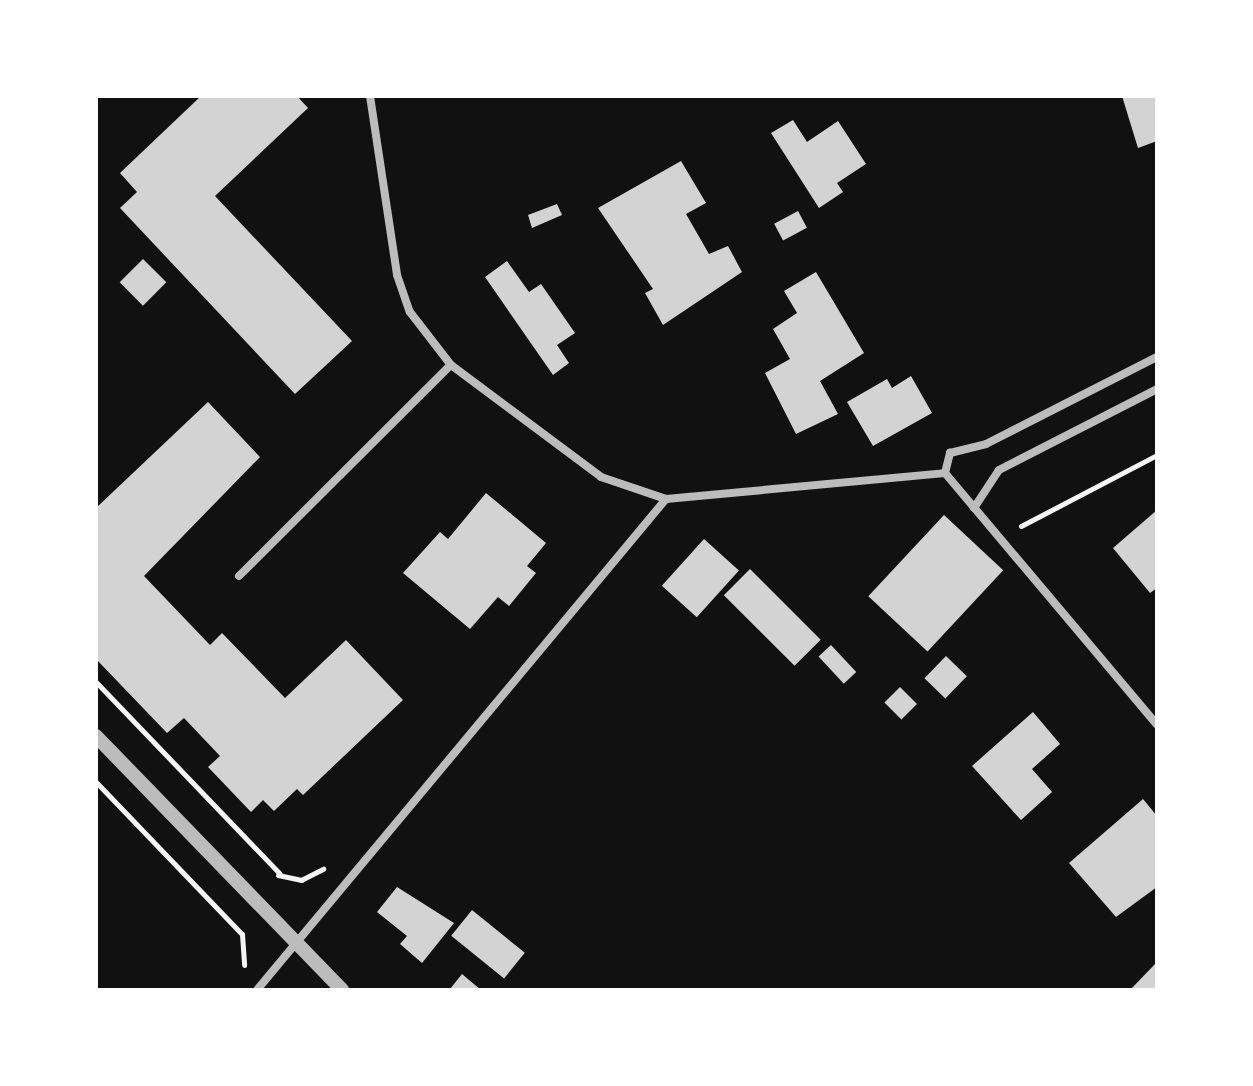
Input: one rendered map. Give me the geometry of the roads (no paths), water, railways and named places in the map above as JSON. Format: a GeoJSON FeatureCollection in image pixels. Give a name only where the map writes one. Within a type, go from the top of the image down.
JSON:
{"type":"FeatureCollection","features":[{"type":"Feature","properties":{"kind":"street"},"geometry":{"type":"LineString","coordinates":[[370,96],[397,275],[410,312],[451,365],[601,477],[666,499],[945,473]]}},
{"type":"Feature","properties":{"kind":"street"},"geometry":{"type":"LineString","coordinates":[[945,473],[950,453],[986,444],[1157,357]]}},
{"type":"Feature","properties":{"kind":"street"},"geometry":{"type":"LineString","coordinates":[[239,576],[451,365]]}},
{"type":"Feature","properties":{"kind":"street"},"geometry":{"type":"LineString","coordinates":[[974,508],[999,470],[1157,389]]}},
{"type":"Feature","properties":{"kind":"street"},"geometry":{"type":"LineString","coordinates":[[945,473],[1157,725]]}},
{"type":"Feature","properties":{"kind":"street"},"geometry":{"type":"LineString","coordinates":[[257,990],[666,499]]}},
{"type":"Feature","properties":{"kind":"street"},"geometry":{"type":"LineString","coordinates":[[96,736],[342,990]]}}]}
